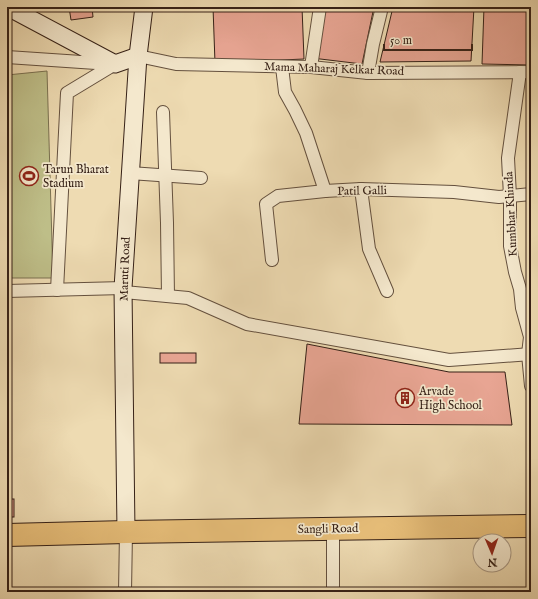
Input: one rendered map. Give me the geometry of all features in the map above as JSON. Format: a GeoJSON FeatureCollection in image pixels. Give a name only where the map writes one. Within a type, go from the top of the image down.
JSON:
{"type":"FeatureCollection","features":[{"type":"Feature","properties":{"kind":"highway","name":"Sangli Road"},"geometry":{"type":"LineString","coordinates":[[7,535],[530,525]]}},
{"type":"Feature","properties":{"kind":"street"},"geometry":{"type":"LineString","coordinates":[[8,7],[114,64]]}},
{"type":"Feature","properties":{"kind":"street","name":"Maruti Road"},"geometry":{"type":"LineString","coordinates":[[126,532],[124,290],[138,56],[144,7]]}},
{"type":"Feature","properties":{"kind":"street"},"geometry":{"type":"LineString","coordinates":[[311,67],[320,7]]}},
{"type":"Feature","properties":{"kind":"street"},"geometry":{"type":"LineString","coordinates":[[368,72],[382,7]]}},
{"type":"Feature","properties":{"kind":"street"},"geometry":{"type":"LineString","coordinates":[[57,290],[67,93],[114,64],[138,56]]}},
{"type":"Feature","properties":{"kind":"street","name":"Mama Maharaj Kelkar Road"},"geometry":{"type":"LineString","coordinates":[[138,56],[176,64],[311,67],[368,72],[526,72]]}},
{"type":"Feature","properties":{"kind":"street"},"geometry":{"type":"LineString","coordinates":[[7,57],[114,64]]}},
{"type":"Feature","properties":{"kind":"street","name":"Patil Galli"},"geometry":{"type":"LineString","coordinates":[[282,67],[285,92],[306,133],[325,191],[361,189],[454,192],[499,197],[531,194]]}},
{"type":"Feature","properties":{"kind":"street","name":"Kumbhar Khinda"},"geometry":{"type":"LineString","coordinates":[[526,72],[508,158],[510,246],[520,289],[522,308],[530,338],[531,386]]}},
{"type":"Feature","properties":{"kind":"street"},"geometry":{"type":"LineString","coordinates":[[163,112],[168,296]]}},
{"type":"Feature","properties":{"kind":"street"},"geometry":{"type":"LineString","coordinates":[[130,173],[201,178]]}},
{"type":"Feature","properties":{"kind":"street"},"geometry":{"type":"LineString","coordinates":[[361,189],[369,249],[387,291]]}},
{"type":"Feature","properties":{"kind":"street"},"geometry":{"type":"LineString","coordinates":[[272,260],[266,204],[278,196],[325,191]]}},
{"type":"Feature","properties":{"kind":"street"},"geometry":{"type":"LineString","coordinates":[[7,291],[124,290],[188,298],[247,324],[449,360],[530,354]]}},
{"type":"Feature","properties":{"kind":"street"},"geometry":{"type":"LineString","coordinates":[[333,529],[333,592]]}},
{"type":"Feature","properties":{"kind":"street"},"geometry":{"type":"LineString","coordinates":[[125,592],[126,532]]}},
{"type":"Feature","properties":{"kind":"green space","name":"Tarun Bharat Stadium"},"geometry":{"type":"Polygon","coordinates":[[[47,71],[53,278],[7,278],[7,75],[47,71]]]}},
{"type":"Feature","properties":{"kind":"building"},"geometry":{"type":"Polygon","coordinates":[[[69,7],[92,7],[93,17],[71,20],[69,7]]]}},
{"type":"Feature","properties":{"kind":"building"},"geometry":{"type":"Polygon","coordinates":[[[213,7],[302,7],[304,59],[215,63],[213,7]]]}},
{"type":"Feature","properties":{"kind":"building"},"geometry":{"type":"Polygon","coordinates":[[[326,7],[374,7],[362,64],[312,58],[326,7]]]}},
{"type":"Feature","properties":{"kind":"building"},"geometry":{"type":"Polygon","coordinates":[[[393,7],[474,7],[471,61],[380,62],[393,7]]]}},
{"type":"Feature","properties":{"kind":"building"},"geometry":{"type":"Polygon","coordinates":[[[484,7],[531,7],[531,65],[482,64],[484,7]]]}},
{"type":"Feature","properties":{"kind":"building","name":"Arvade High School"},"geometry":{"type":"Polygon","coordinates":[[[307,344],[449,372],[505,372],[512,425],[299,424],[307,344]]]}},
{"type":"Feature","properties":{"kind":"building"},"geometry":{"type":"Polygon","coordinates":[[[160,353],[196,353],[196,363],[160,363],[160,353]]]}},
{"type":"Feature","properties":{"kind":"building"},"geometry":{"type":"Polygon","coordinates":[[[7,499],[14,499],[14,517],[7,517],[7,499]]]}},
{"type":"Feature","properties":{"kind":"place","name":"Tarun Bharat Stadium"},"geometry":{"type":"Point","coordinates":[29,176]}},
{"type":"Feature","properties":{"kind":"place","name":"Arvade High School"},"geometry":{"type":"Point","coordinates":[405,398]}}]}
